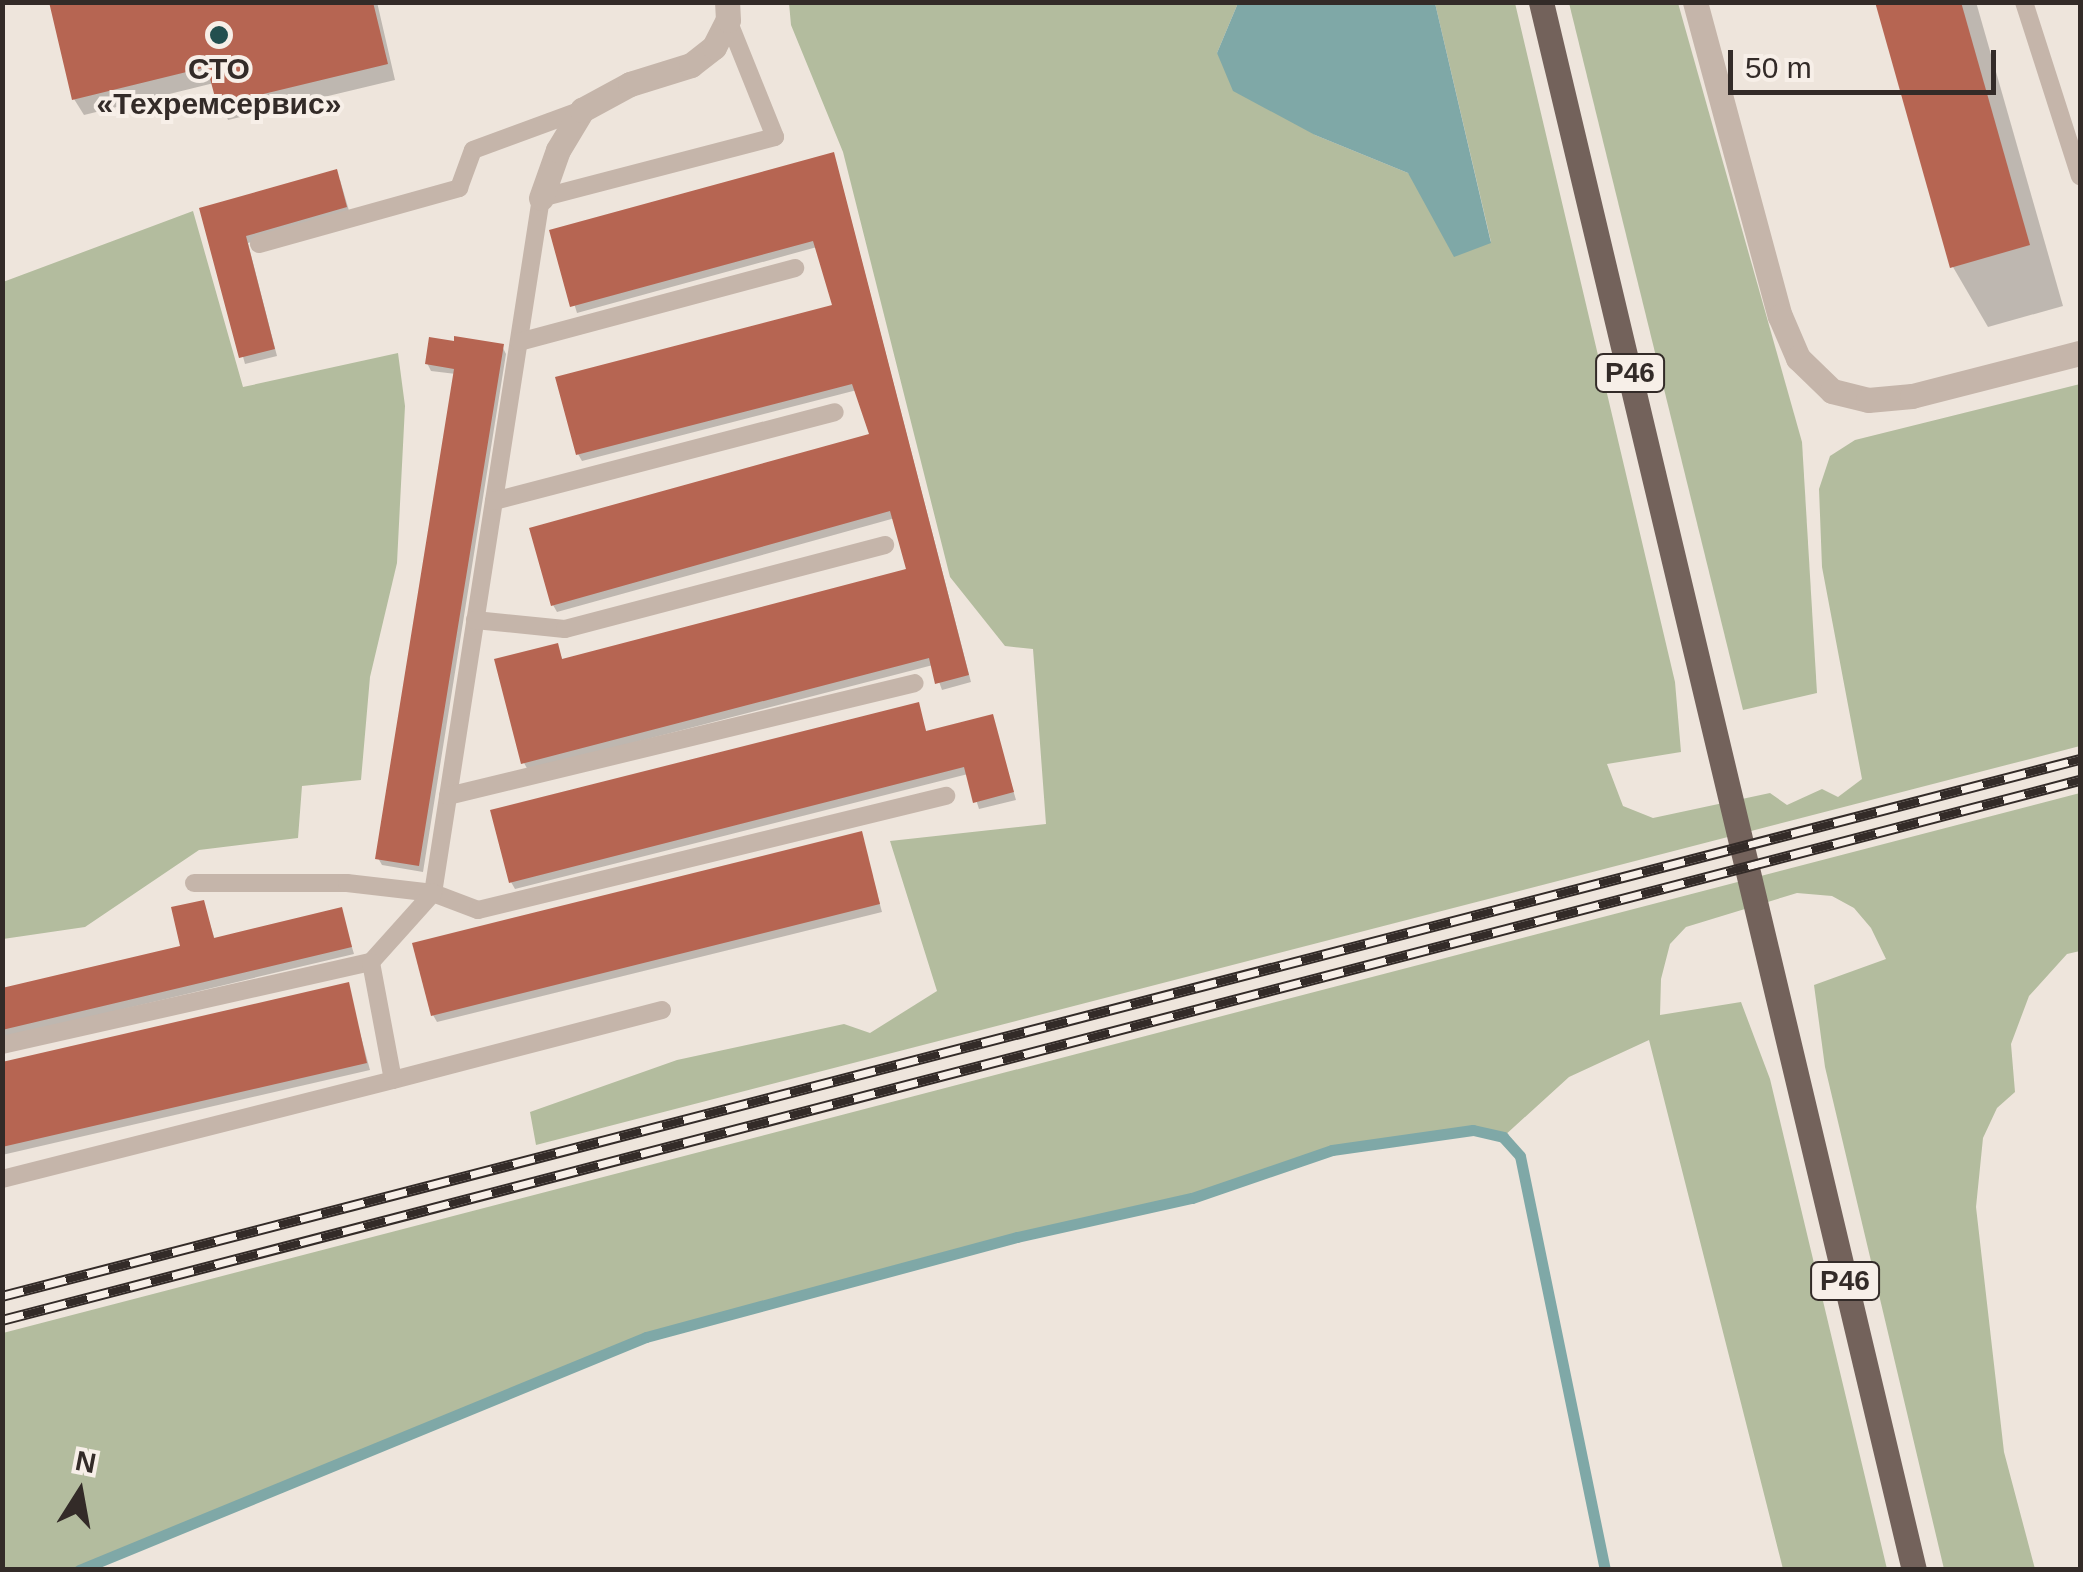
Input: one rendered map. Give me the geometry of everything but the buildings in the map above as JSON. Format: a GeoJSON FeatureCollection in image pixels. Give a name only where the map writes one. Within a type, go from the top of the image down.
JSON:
{"type":"FeatureCollection","features":[{"type":"Feature","properties":{"kind":"main road","name":"Р46"},"geometry":{"type":"LineString","coordinates":[[1541,2],[1914,1570]]}},
{"type":"Feature","properties":{"kind":"street"},"geometry":{"type":"LineString","coordinates":[[1695,2],[1780,316],[1798,358],[1832,391],[1868,400],[1912,396],[2080,353]]}},
{"type":"Feature","properties":{"kind":"street"},"geometry":{"type":"LineString","coordinates":[[541,198],[558,150],[582,110],[630,84],[691,65],[714,47],[727,11]]}},
{"type":"Feature","properties":{"kind":"lane"},"geometry":{"type":"LineString","coordinates":[[2024,2],[2080,176]]}},
{"type":"Feature","properties":{"kind":"lane"},"geometry":{"type":"LineString","coordinates":[[2,1045],[371,962],[433,894],[541,198],[776,137],[727,11]]}},
{"type":"Feature","properties":{"kind":"lane"},"geometry":{"type":"LineString","coordinates":[[259,244],[459,188],[473,150],[582,110]]}},
{"type":"Feature","properties":{"kind":"lane"},"geometry":{"type":"LineString","coordinates":[[518,342],[794,268]]}},
{"type":"Feature","properties":{"kind":"lane"},"geometry":{"type":"LineString","coordinates":[[494,501],[835,412]]}},
{"type":"Feature","properties":{"kind":"lane"},"geometry":{"type":"LineString","coordinates":[[475,620],[565,629],[884,545]]}},
{"type":"Feature","properties":{"kind":"lane"},"geometry":{"type":"LineString","coordinates":[[448,796],[915,683]]}},
{"type":"Feature","properties":{"kind":"lane"},"geometry":{"type":"LineString","coordinates":[[194,883],[347,883],[433,894],[478,910],[946,796]]}},
{"type":"Feature","properties":{"kind":"lane"},"geometry":{"type":"LineString","coordinates":[[371,962],[393,1080]]}},
{"type":"Feature","properties":{"kind":"lane"},"geometry":{"type":"LineString","coordinates":[[2,1179],[662,1010]]}},
{"type":"Feature","properties":{"kind":"green space"},"geometry":{"type":"Polygon","coordinates":[[[789,3],[1238,3],[1217,53],[1315,135],[1408,173],[1491,242],[1435,3],[1515,3],[1675,682],[1681,752],[1607,764],[1623,806],[1653,818],[1770,793],[1787,805],[1822,789],[1838,797],[1862,779],[1822,567],[1819,489],[1830,456],[1855,440],[2080,384],[2080,746],[536,1145],[530,1112],[677,1060],[844,1024],[870,1033],[937,991],[890,841],[1046,824],[1033,649],[1005,646],[950,577],[843,152],[791,25],[789,3]]]}},
{"type":"Feature","properties":{"kind":"green space"},"geometry":{"type":"Polygon","coordinates":[[[1569,3],[1678,3],[1802,442],[1817,693],[1743,710],[1569,3]]]}},
{"type":"Feature","properties":{"kind":"green space"},"geometry":{"type":"Polygon","coordinates":[[[193,211],[243,387],[398,353],[405,406],[397,563],[370,677],[361,780],[302,786],[298,838],[199,850],[85,927],[3,939],[3,282],[193,211]]]}},
{"type":"Feature","properties":{"kind":"green space"},"geometry":{"type":"Polygon","coordinates":[[[2080,793],[2080,951],[2067,954],[2029,996],[2011,1044],[2015,1092],[1997,1108],[1983,1138],[1976,1207],[2004,1452],[2035,1569],[1944,1569],[1825,1067],[1814,985],[1886,959],[1871,928],[1854,908],[1832,896],[1797,893],[1686,927],[1670,944],[1661,979],[1660,1015],[1741,1002],[1770,1079],[1887,1569],[1783,1569],[1649,1040],[1569,1077],[1503,1137],[1472,1130],[1332,1150],[1192,1198],[1017,1237],[646,1337],[79,1569],[3,1570],[3,1333],[2080,793]]]}},
{"type":"Feature","properties":{"kind":"water"},"geometry":{"type":"Polygon","coordinates":[[[1238,3],[1435,3],[1491,243],[1454,257],[1408,173],[1315,135],[1233,91],[1217,53],[1238,3]]]}},
{"type":"Feature","properties":{"kind":"waterway"},"geometry":{"type":"LineString","coordinates":[[79,1570],[646,1337],[1017,1237],[1192,1198],[1332,1150],[1473,1130],[1503,1137],[1520,1156],[1605,1570]]}},
{"type":"Feature","properties":{"kind":"railway"},"geometry":{"type":"LineString","coordinates":[[2,1296],[2080,759]]}},
{"type":"Feature","properties":{"kind":"railway"},"geometry":{"type":"LineString","coordinates":[[2,1320],[2080,780]]}},
{"type":"Feature","properties":{"kind":"place","name":"СТО «Техремсервис»"},"geometry":{"type":"Point","coordinates":[219,35]}}]}
